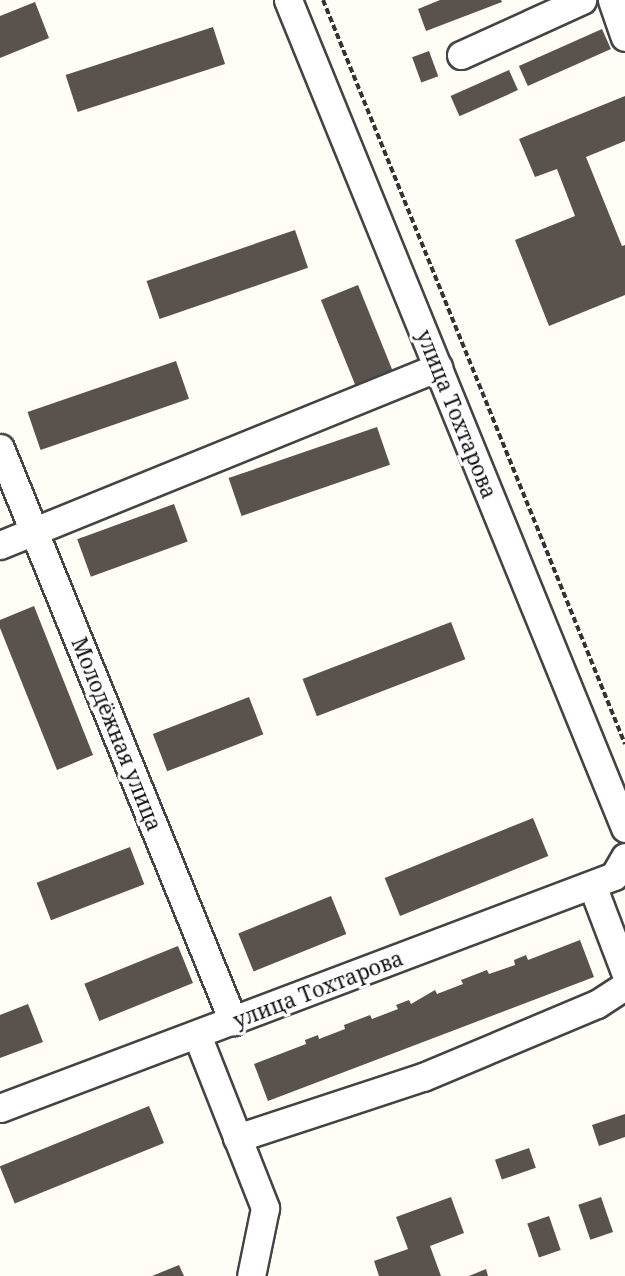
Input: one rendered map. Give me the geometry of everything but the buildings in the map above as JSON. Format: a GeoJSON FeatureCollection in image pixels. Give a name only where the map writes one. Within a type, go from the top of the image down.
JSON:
{"type":"FeatureCollection","features":[{"type":"Feature","properties":{"kind":"street","name":"улица Тохтарова"},"geometry":{"type":"LineString","coordinates":[[288,0],[625,828]]}},
{"type":"Feature","properties":{"kind":"street"},"geometry":{"type":"LineString","coordinates":[[461,55],[582,0]]}},
{"type":"Feature","properties":{"kind":"street"},"geometry":{"type":"LineString","coordinates":[[612,0],[625,37]]}},
{"type":"Feature","properties":{"kind":"street"},"geometry":{"type":"LineString","coordinates":[[0,545],[438,367]]}},
{"type":"Feature","properties":{"kind":"street","name":"Молодёжная улица"},"geometry":{"type":"LineString","coordinates":[[0,448],[233,1021]]}},
{"type":"Feature","properties":{"kind":"street","name":"улица Тохтарова"},"geometry":{"type":"LineString","coordinates":[[0,1108],[592,885],[614,876],[625,857]]}},
{"type":"Feature","properties":{"kind":"street"},"geometry":{"type":"LineString","coordinates":[[592,885],[625,972]]}},
{"type":"Feature","properties":{"kind":"street"},"geometry":{"type":"LineString","coordinates":[[237,1138],[423,1077],[597,1004],[625,986]]}},
{"type":"Feature","properties":{"kind":"street"},"geometry":{"type":"LineString","coordinates":[[197,1035],[265,1208],[251,1276]]}},
{"type":"Feature","properties":{"kind":"path"},"geometry":{"type":"LineString","coordinates":[[323,0],[625,744]]}}]}
